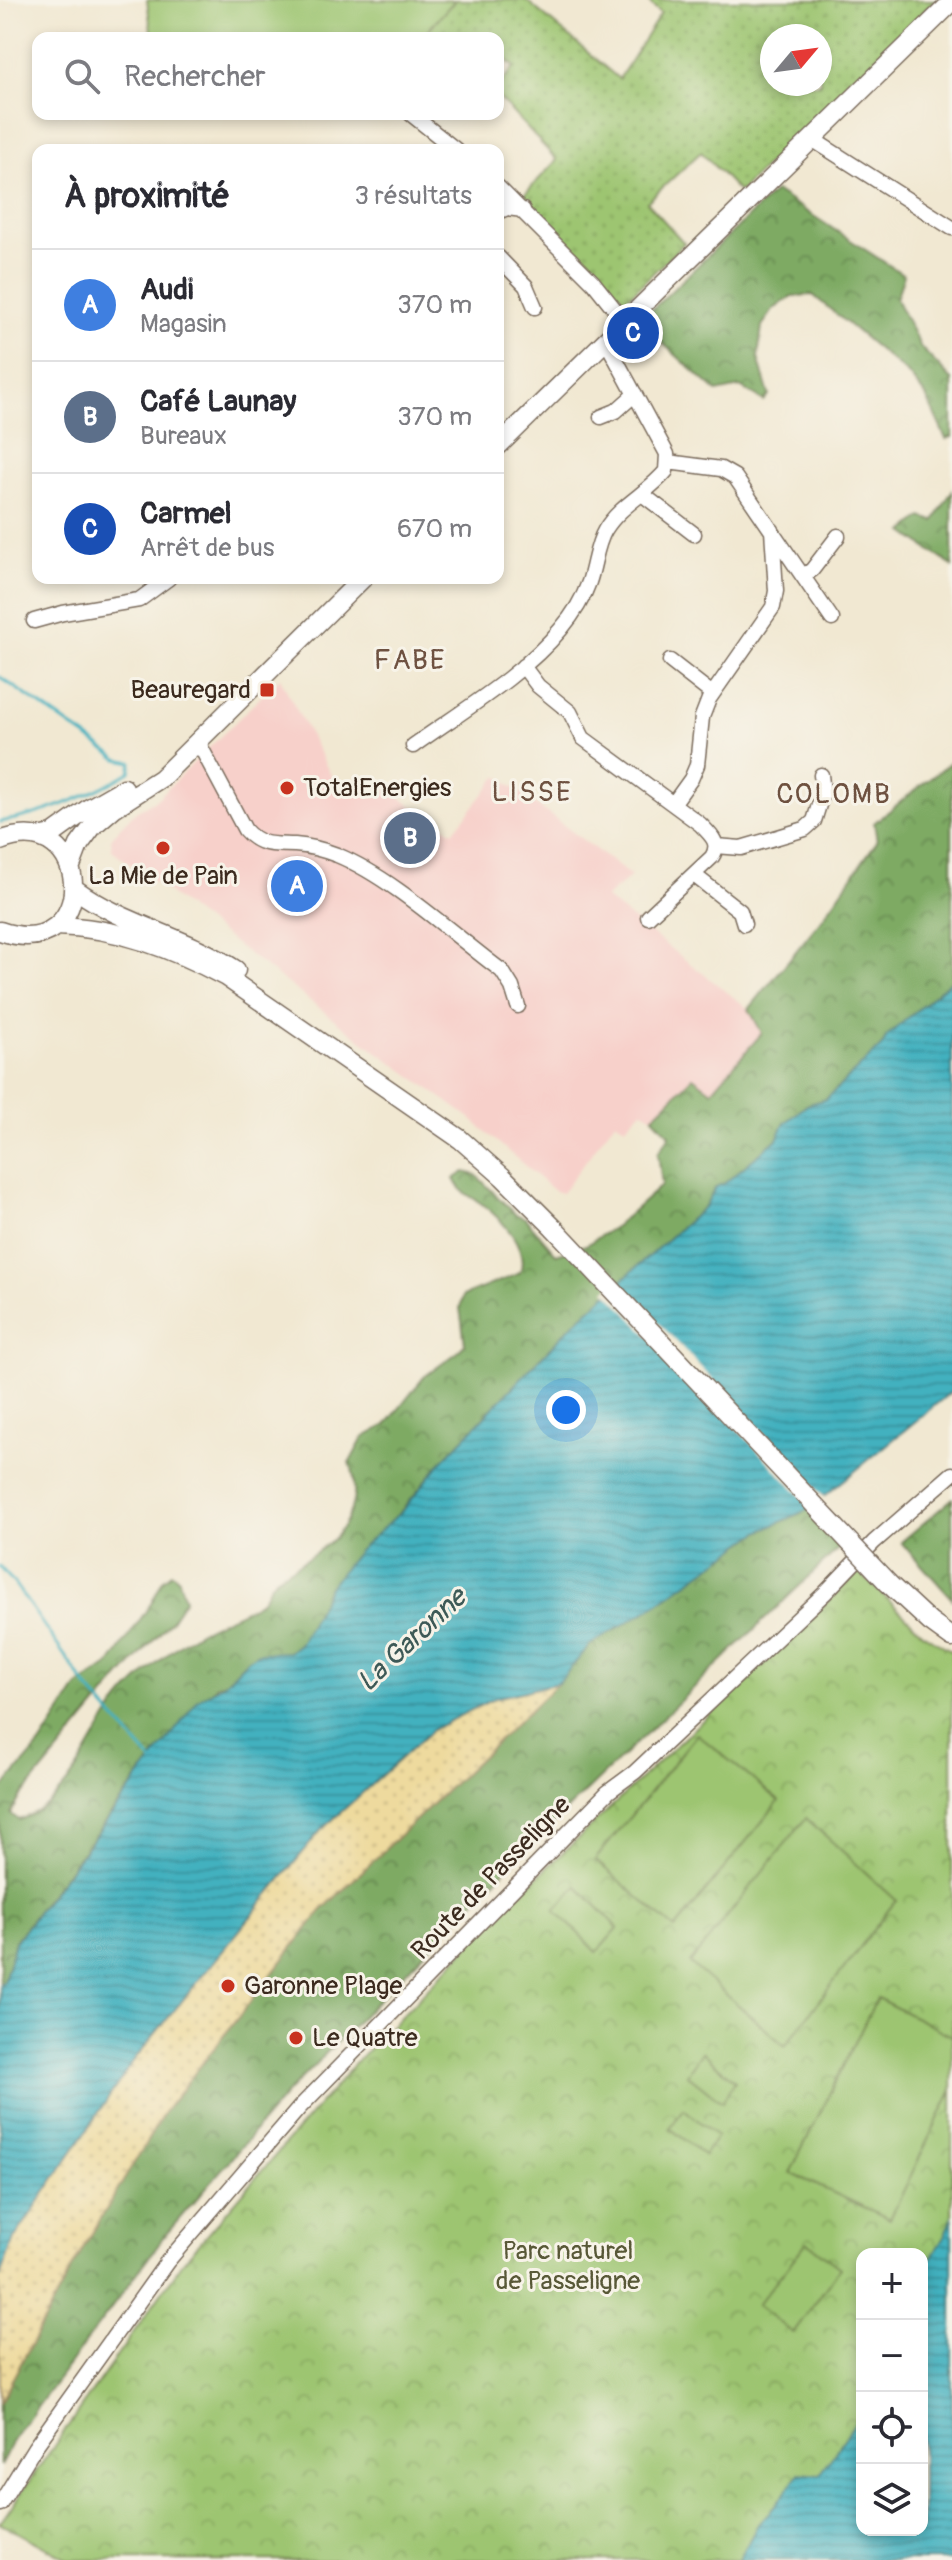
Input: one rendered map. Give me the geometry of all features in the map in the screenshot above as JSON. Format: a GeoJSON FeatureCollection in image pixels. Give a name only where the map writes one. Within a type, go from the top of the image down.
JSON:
{"type":"FeatureCollection","features":[{"type":"Feature","properties":{"kind":"main road"},"geometry":{"type":"LineString","coordinates":[[504,440],[952,2]]}},
{"type":"Feature","properties":{"kind":"main road"},"geometry":{"type":"LineString","coordinates":[[71,866],[79,845],[93,826],[114,808],[161,778],[357,584]]}},
{"type":"Feature","properties":{"kind":"main road"},"geometry":{"type":"LineString","coordinates":[[0,840],[12,836],[53,834],[194,743]]}},
{"type":"Feature","properties":{"kind":"main road"},"geometry":{"type":"LineString","coordinates":[[5,936],[31,937],[56,926],[66,915],[75,889],[71,866],[63,853],[52,843],[38,837]]}},
{"type":"Feature","properties":{"kind":"main road"},"geometry":{"type":"LineString","coordinates":[[75,889],[96,905],[186,942],[235,970],[281,1007],[462,1133],[557,1226],[930,1622],[952,1638]]}},
{"type":"Feature","properties":{"kind":"main road"},"geometry":{"type":"LineString","coordinates":[[56,926],[86,927],[146,942],[196,961],[226,977],[460,1139],[557,1226]]}},
{"type":"Feature","properties":{"kind":"main road"},"geometry":{"type":"LineString","coordinates":[[891,1580],[952,1631]]}},
{"type":"Feature","properties":{"kind":"street"},"geometry":{"type":"LineString","coordinates":[[418,120],[448,144]]}},
{"type":"Feature","properties":{"kind":"street"},"geometry":{"type":"LineString","coordinates":[[812,139],[952,228]]}},
{"type":"Feature","properties":{"kind":"street"},"geometry":{"type":"LineString","coordinates":[[504,193],[593,282],[625,322]]}},
{"type":"Feature","properties":{"kind":"street"},"geometry":{"type":"LineString","coordinates":[[504,209],[523,210]]}},
{"type":"Feature","properties":{"kind":"street"},"geometry":{"type":"LineString","coordinates":[[504,263],[526,286],[535,307]]}},
{"type":"Feature","properties":{"kind":"street"},"geometry":{"type":"LineString","coordinates":[[413,746],[523,666],[567,621],[590,580],[604,532],[620,510],[666,471],[668,462],[658,436],[606,341]]}},
{"type":"Feature","properties":{"kind":"street"},"geometry":{"type":"LineString","coordinates":[[601,417],[616,411],[635,394]]}},
{"type":"Feature","properties":{"kind":"street"},"geometry":{"type":"LineString","coordinates":[[668,462],[729,472],[742,486],[832,619]]}},
{"type":"Feature","properties":{"kind":"street"},"geometry":{"type":"LineString","coordinates":[[642,494],[694,534]]}},
{"type":"Feature","properties":{"kind":"street"},"geometry":{"type":"LineString","coordinates":[[673,804],[697,765],[702,717],[711,693],[773,607],[776,591],[772,530]]}},
{"type":"Feature","properties":{"kind":"street"},"geometry":{"type":"LineString","coordinates":[[803,576],[812,570],[838,536]]}},
{"type":"Feature","properties":{"kind":"street"},"geometry":{"type":"LineString","coordinates":[[34,621],[63,613],[130,603],[147,596],[162,584]]}},
{"type":"Feature","properties":{"kind":"street"},"geometry":{"type":"LineString","coordinates":[[670,661],[711,693]]}},
{"type":"Feature","properties":{"kind":"street"},"geometry":{"type":"LineString","coordinates":[[523,666],[538,686],[570,712],[583,738],[700,824],[714,839],[716,846],[712,857],[648,917]]}},
{"type":"Feature","properties":{"kind":"street"},"geometry":{"type":"LineString","coordinates":[[194,743],[253,839],[272,845],[312,848],[334,854],[368,871],[502,971],[512,987],[518,1006]]}},
{"type":"Feature","properties":{"kind":"street"},"geometry":{"type":"LineString","coordinates":[[716,846],[741,848],[805,829],[814,821],[823,792],[821,775]]}},
{"type":"Feature","properties":{"kind":"street"},"geometry":{"type":"LineString","coordinates":[[694,875],[740,911],[744,924]]}},
{"type":"Feature","properties":{"kind":"street","name":"Route de Passeligne"},"geometry":{"type":"LineString","coordinates":[[0,2504],[35,2447],[167,2262],[300,2107],[608,1792],[635,1772],[825,1593],[874,1542],[952,1474]]}},
{"type":"Feature","properties":{"kind":"shaded area"},"geometry":{"type":"Polygon","coordinates":[[[280,678],[342,796],[372,780],[453,832],[498,776],[631,876],[605,898],[749,1009],[762,1033],[711,1091],[692,1077],[653,1117],[642,1110],[625,1127],[615,1121],[562,1193],[554,1191],[470,1118],[360,1039],[112,850],[111,839],[123,824],[136,811],[157,799],[280,678]]]}},
{"type":"Feature","properties":{"kind":"green space"},"geometry":{"type":"Polygon","coordinates":[[[147,0],[455,0],[426,32],[151,32],[147,0]]]}},
{"type":"Feature","properties":{"kind":"green space"},"geometry":{"type":"Polygon","coordinates":[[[455,0],[526,0],[619,79],[661,13],[646,0],[935,0],[739,192],[701,152],[647,202],[684,243],[623,302],[523,196],[557,160],[504,103],[504,80],[514,67],[504,58],[504,32],[427,31],[455,0]]]}},
{"type":"Feature","properties":{"kind":"green space"},"geometry":{"type":"Polygon","coordinates":[[[775,191],[904,275],[896,299],[921,348],[952,380],[952,437],[946,439],[926,396],[908,374],[813,295],[792,296],[774,309],[762,326],[758,358],[769,395],[764,401],[740,387],[717,392],[639,322],[775,191]]]}},
{"type":"Feature","properties":{"kind":"green space"},"geometry":{"type":"Polygon","coordinates":[[[952,491],[952,566],[904,532],[922,517],[934,521],[952,491]]]}},
{"type":"Feature","properties":{"kind":"green space"},"geometry":{"type":"Polygon","coordinates":[[[952,761],[952,980],[888,1036],[882,1046],[826,1099],[807,1105],[786,1123],[777,1139],[725,1183],[716,1187],[705,1206],[573,1324],[442,1461],[404,1508],[329,1587],[301,1643],[289,1652],[248,1659],[226,1682],[217,1685],[151,1761],[15,1941],[4,1981],[0,1984],[0,1791],[40,1745],[78,1686],[110,1664],[152,1602],[163,1580],[172,1573],[179,1579],[185,1599],[170,1622],[20,1798],[11,1814],[19,1820],[39,1810],[56,1796],[118,1704],[152,1668],[196,1633],[259,1602],[276,1578],[330,1542],[351,1510],[354,1482],[350,1462],[363,1438],[386,1425],[424,1377],[465,1344],[460,1308],[463,1296],[520,1273],[521,1253],[512,1234],[490,1210],[462,1191],[454,1179],[465,1172],[476,1175],[515,1214],[525,1218],[556,1254],[586,1245],[617,1225],[662,1185],[658,1153],[670,1135],[653,1117],[693,1077],[712,1091],[762,1033],[749,1009],[822,919],[877,841],[874,823],[952,761]]]}},
{"type":"Feature","properties":{"kind":"green space"},"geometry":{"type":"Polygon","coordinates":[[[952,1499],[952,1599],[901,1542],[952,1499]]]}},
{"type":"Feature","properties":{"kind":"green space"},"geometry":{"type":"Polygon","coordinates":[[[809,1509],[841,1546],[519,1856],[288,2092],[168,2232],[12,2441],[0,2466],[0,2402],[82,2250],[165,2111],[321,1911],[558,1683],[590,1645],[654,1606],[759,1532],[809,1509]]]}},
{"type":"Feature","properties":{"kind":"green space","name":"Parc naturel de Passeligne"},"geometry":{"type":"Polygon","coordinates":[[[859,1572],[924,1634],[952,1651],[952,2560],[68,2560],[0,2523],[183,2262],[351,2068],[515,1898],[859,1572]]]}},
{"type":"Feature","properties":{"kind":"green space"},"geometry":{"type":"Polygon","coordinates":[[[697,1734],[779,1801],[675,1929],[595,1860],[697,1734]]]}},
{"type":"Feature","properties":{"kind":"green space"},"geometry":{"type":"Polygon","coordinates":[[[806,1818],[896,1900],[785,2046],[690,1963],[806,1818]]]}},
{"type":"Feature","properties":{"kind":"green space"},"geometry":{"type":"Polygon","coordinates":[[[577,1886],[618,1928],[597,1952],[555,1910],[577,1886]]]}},
{"type":"Feature","properties":{"kind":"green space"},"geometry":{"type":"Polygon","coordinates":[[[877,1998],[952,2036],[952,2090],[890,2219],[790,2173],[877,1998]]]}},
{"type":"Feature","properties":{"kind":"green space"},"geometry":{"type":"Polygon","coordinates":[[[702,2052],[735,2081],[722,2102],[687,2074],[702,2052]]]}},
{"type":"Feature","properties":{"kind":"green space"},"geometry":{"type":"Polygon","coordinates":[[[684,2109],[717,2136],[704,2155],[670,2128],[684,2109]]]}},
{"type":"Feature","properties":{"kind":"green space"},"geometry":{"type":"Polygon","coordinates":[[[807,2242],[840,2268],[793,2333],[757,2305],[807,2242]]]}},
{"type":"Feature","properties":{"kind":"sand","name":"Garonne Plage"},"geometry":{"type":"Polygon","coordinates":[[[558,1683],[321,1911],[165,2111],[82,2250],[0,2402],[0,2277],[14,2239],[133,2061],[321,1830],[433,1729],[495,1698],[558,1683]]]}},
{"type":"Feature","properties":{"kind":"water","name":"La Garonne"},"geometry":{"type":"Polygon","coordinates":[[[952,980],[952,1391],[809,1509],[759,1532],[654,1606],[590,1645],[558,1683],[495,1698],[433,1729],[321,1830],[133,2061],[14,2239],[0,2277],[0,1984],[4,1981],[15,1942],[198,1700],[226,1682],[258,1653],[289,1652],[300,1643],[329,1587],[358,1551],[404,1509],[442,1461],[573,1324],[705,1206],[716,1187],[725,1183],[777,1139],[785,1123],[807,1105],[826,1099],[882,1046],[887,1036],[952,980]]]}},
{"type":"Feature","properties":{"kind":"water"},"geometry":{"type":"Polygon","coordinates":[[[952,2215],[952,2560],[739,2560],[758,2524],[800,2473],[820,2475],[856,2421],[856,2536],[928,2536],[928,2262],[944,2237],[952,2215]]]}},
{"type":"Feature","properties":{"kind":"pier"},"geometry":{"type":"Polygon","coordinates":[[[617,1279],[827,1500],[814,1510],[605,1290],[617,1279]]]}},
{"type":"Feature","properties":{"kind":"waterway"},"geometry":{"type":"LineString","coordinates":[[0,677],[118,759],[132,762],[130,772],[99,789],[51,809],[0,822]]}},
{"type":"Feature","properties":{"kind":"waterway"},"geometry":{"type":"LineString","coordinates":[[0,1567],[86,1686],[153,1762]]}},
{"type":"Feature","properties":{"kind":"place","name":"Carmel"},"geometry":{"type":"Point","coordinates":[633,333]}},
{"type":"Feature","properties":{"kind":"place","name":"Beauregard"},"geometry":{"type":"Point","coordinates":[267,690]}},
{"type":"Feature","properties":{"kind":"place","name":"TotalEnergies"},"geometry":{"type":"Point","coordinates":[287,788]}},
{"type":"Feature","properties":{"kind":"place","name":"Café Launay"},"geometry":{"type":"Point","coordinates":[410,838]}},
{"type":"Feature","properties":{"kind":"place","name":"La Mie de Pain"},"geometry":{"type":"Point","coordinates":[163,848]}},
{"type":"Feature","properties":{"kind":"place","name":"Audi"},"geometry":{"type":"Point","coordinates":[297,886]}},
{"type":"Feature","properties":{"kind":"place","name":"Garonne Plage"},"geometry":{"type":"Point","coordinates":[228,1986]}},
{"type":"Feature","properties":{"kind":"place","name":"Le Quatre"},"geometry":{"type":"Point","coordinates":[296,2038]}},
{"type":"Feature","properties":{"kind":"district","name":"FABE"},"geometry":{"type":"Point","coordinates":[410,660]}},
{"type":"Feature","properties":{"kind":"district","name":"LISSE"},"geometry":{"type":"Point","coordinates":[532,792]}},
{"type":"Feature","properties":{"kind":"district","name":"COLOMB"},"geometry":{"type":"Point","coordinates":[834,794]}}]}
